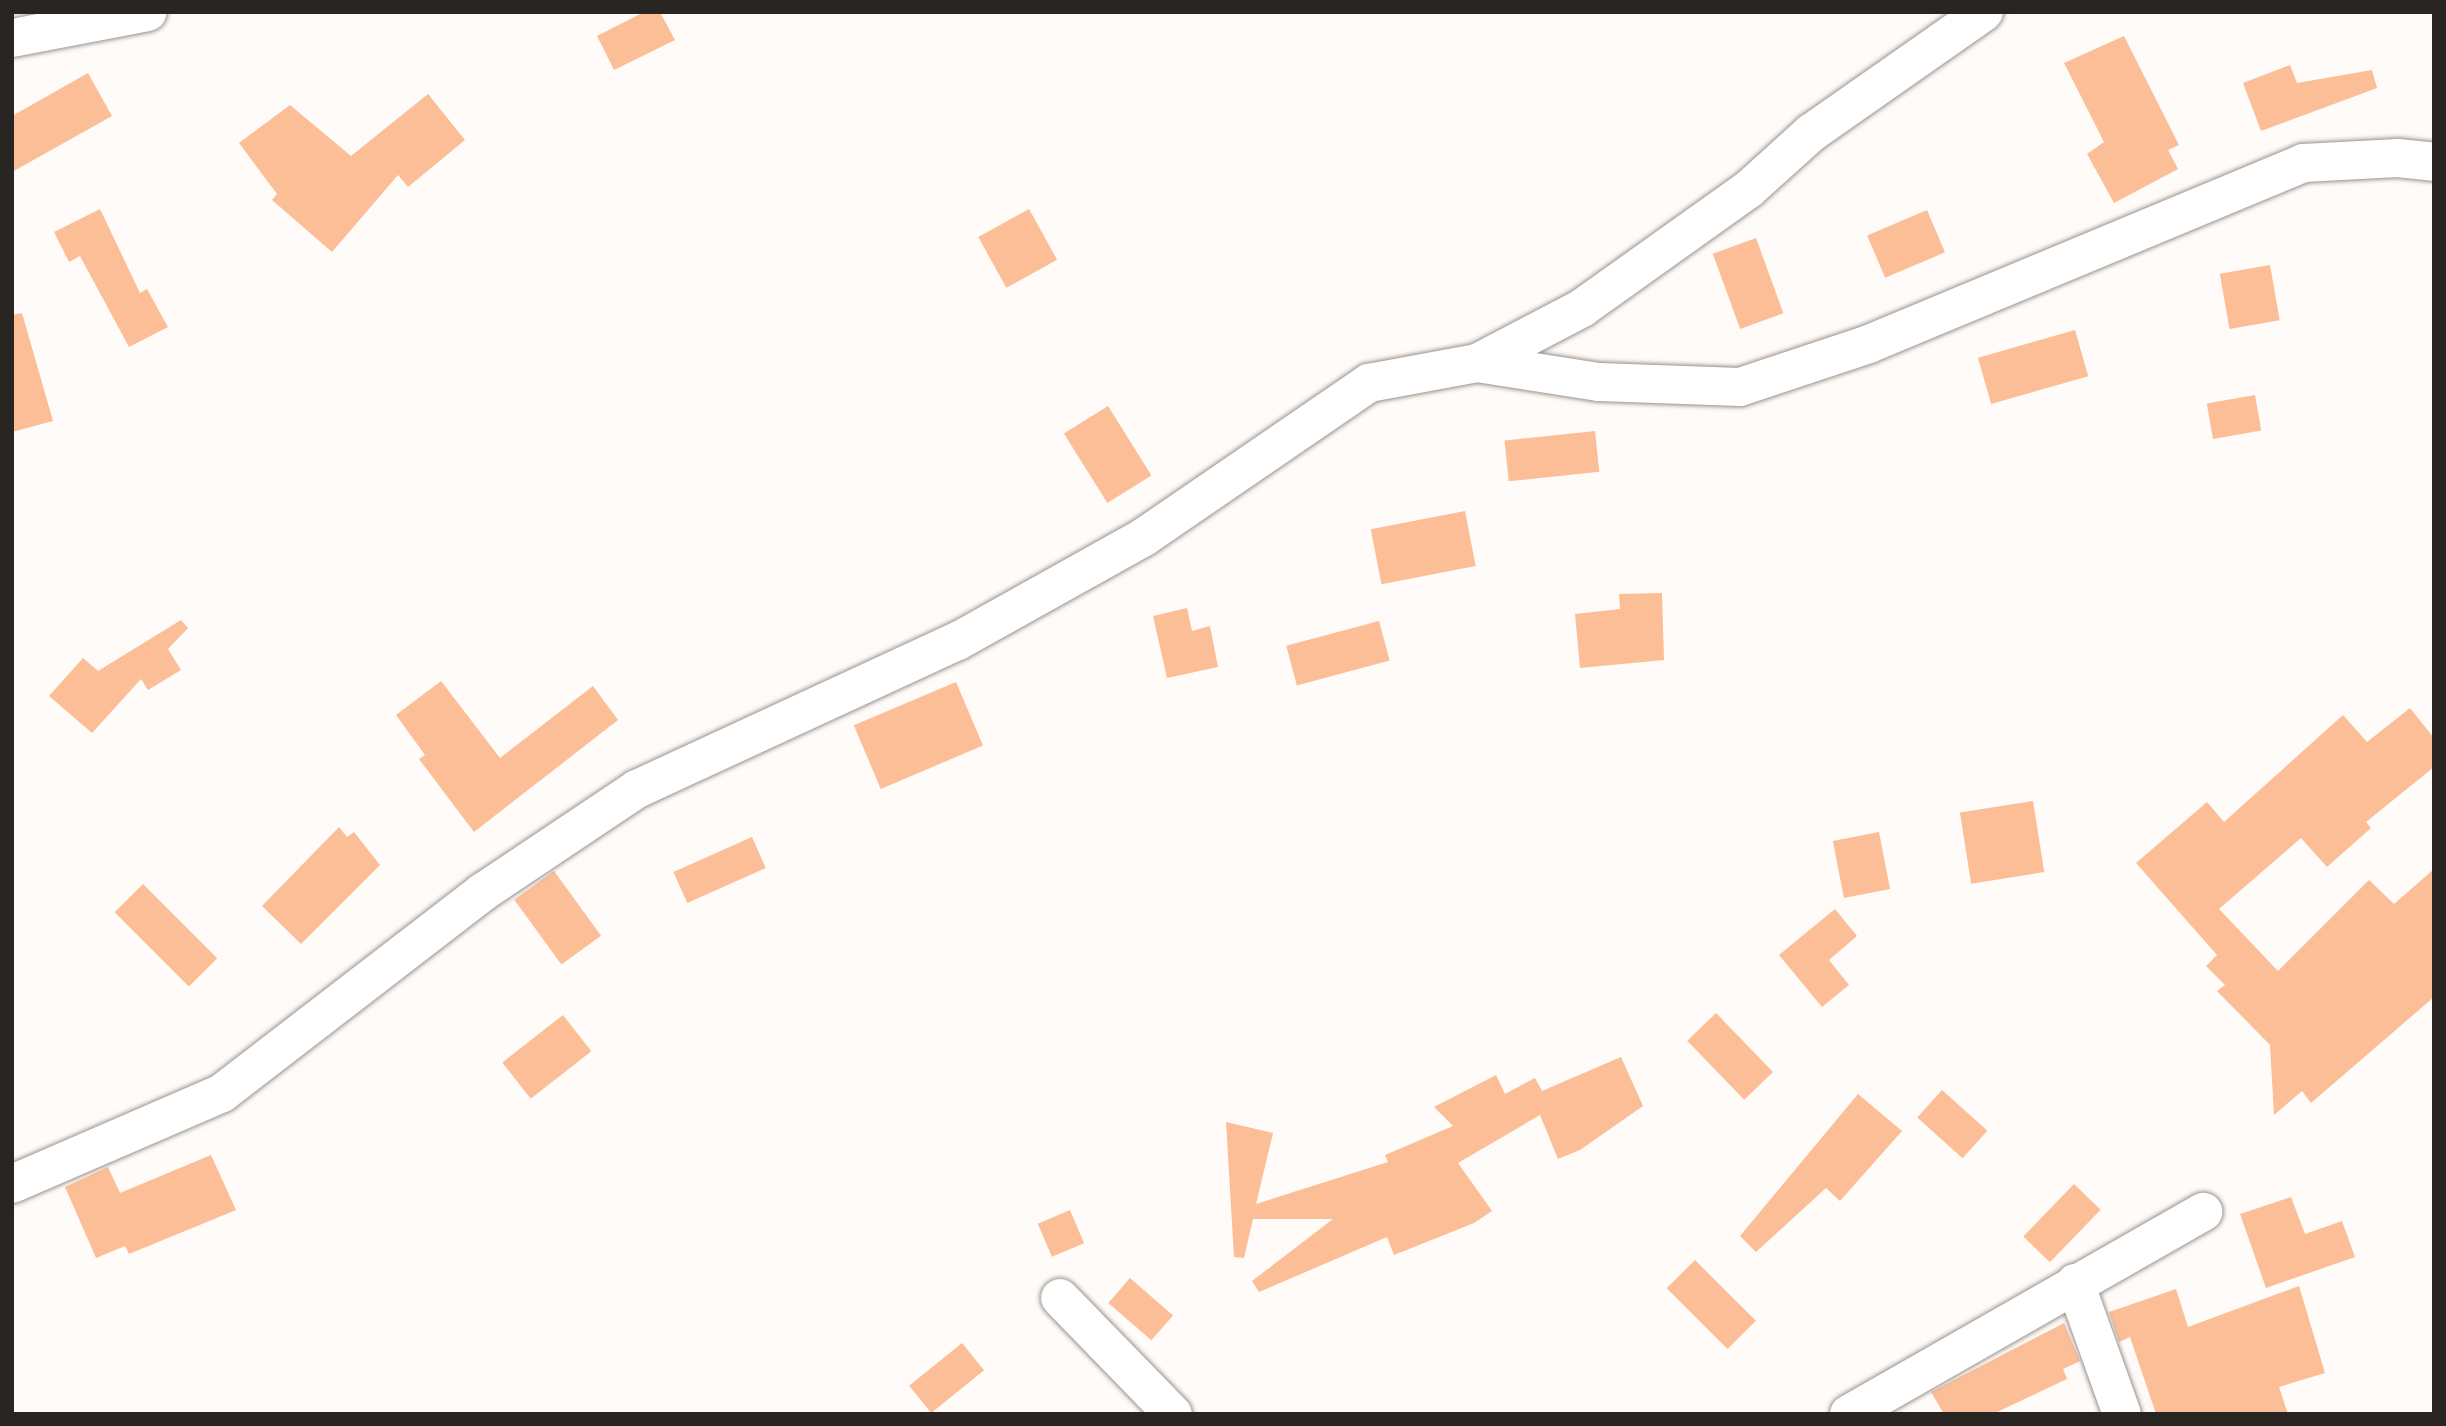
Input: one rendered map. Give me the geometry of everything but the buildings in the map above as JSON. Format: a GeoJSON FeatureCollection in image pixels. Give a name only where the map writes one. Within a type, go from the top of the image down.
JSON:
{"type":"FeatureCollection","features":[{"type":"Feature","properties":{"kind":"street"},"geometry":{"type":"LineString","coordinates":[[12,38],[148,12]]}},
{"type":"Feature","properties":{"kind":"street"},"geometry":{"type":"LineString","coordinates":[[12,1184],[222,1093],[483,892],[637,789],[970,634],[1144,537],[1369,383],[1477,363],[1582,308],[1749,189],[1811,133],[1984,12]]}},
{"type":"Feature","properties":{"kind":"street"},"geometry":{"type":"LineString","coordinates":[[1477,363],[1599,382],[1740,387],[1869,344],[2303,163],[2398,158],[2434,162]]}},
{"type":"Feature","properties":{"kind":"street"},"geometry":{"type":"LineString","coordinates":[[1849,1414],[2203,1212]]}},
{"type":"Feature","properties":{"kind":"street"},"geometry":{"type":"LineString","coordinates":[[2075,1283],[2122,1414]]}},
{"type":"Feature","properties":{"kind":"street"},"geometry":{"type":"LineString","coordinates":[[1060,1298],[1173,1414]]}}]}
